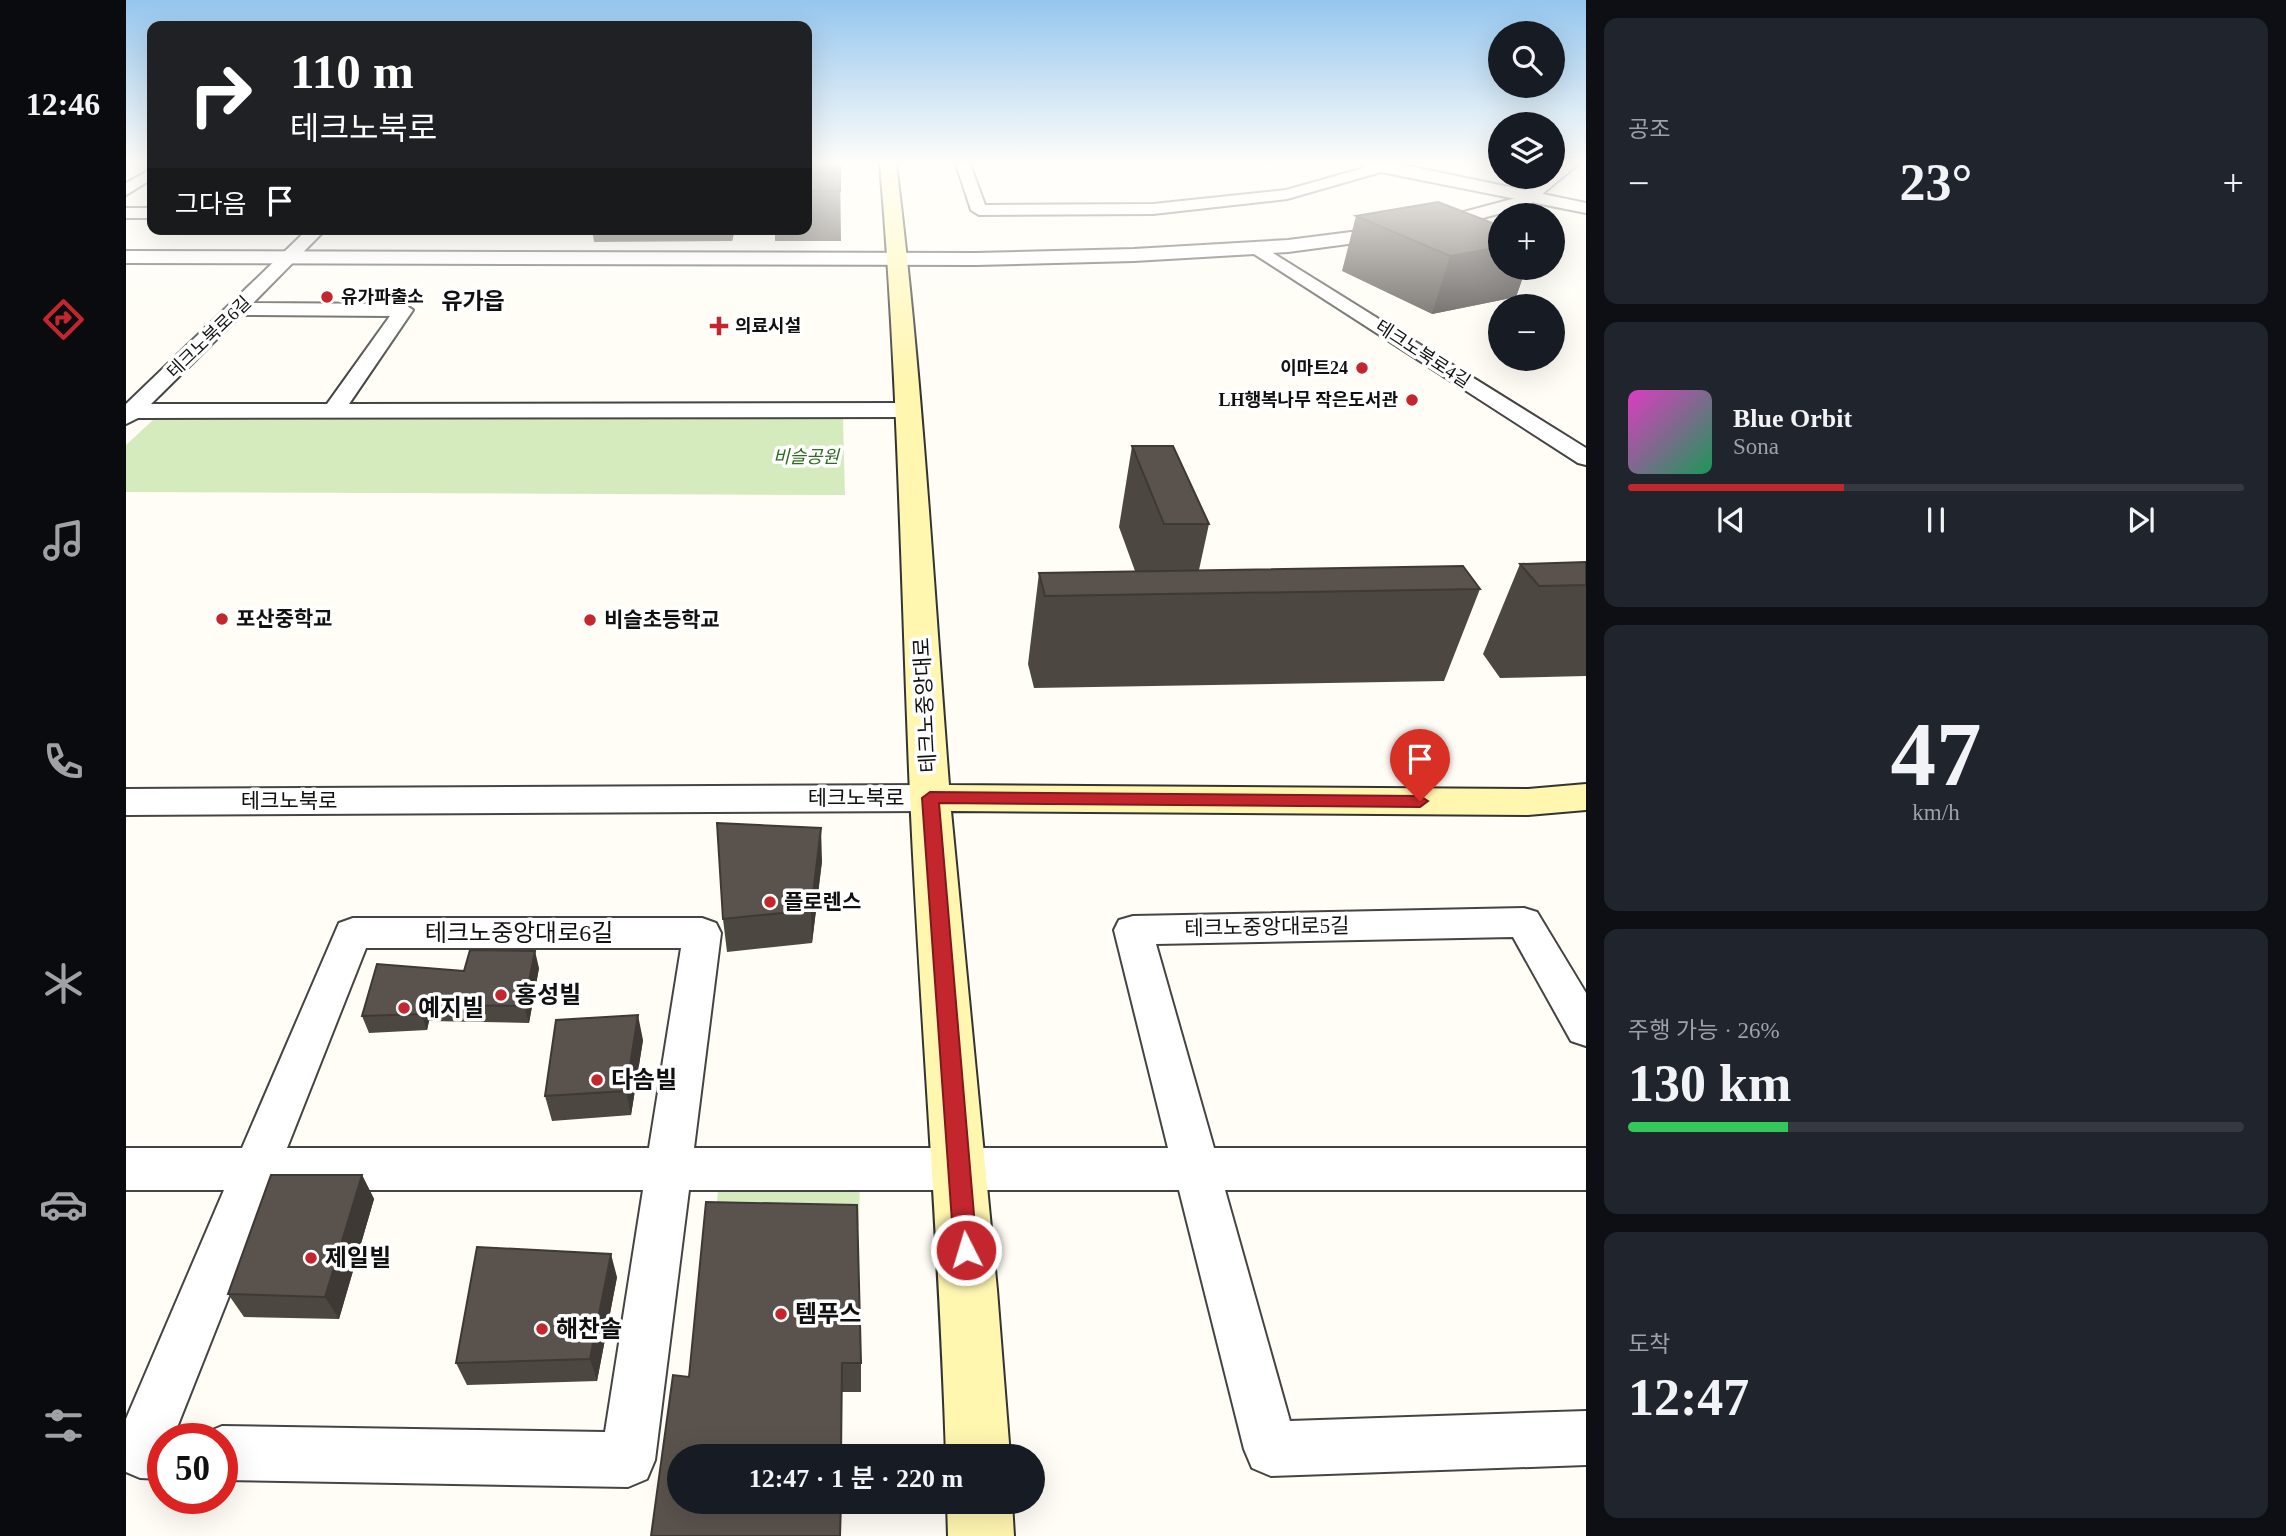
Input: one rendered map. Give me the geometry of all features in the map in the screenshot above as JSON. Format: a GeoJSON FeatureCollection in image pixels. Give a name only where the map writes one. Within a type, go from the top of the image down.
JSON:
{"type":"FeatureCollection","features":[{"type":"Feature","properties":{"kind":"main road","name":"테크노중앙대로"},"geometry":{"type":"LineString","coordinates":[[896,236],[930,798],[974,1358],[978,1444]]}},
{"type":"Feature","properties":{"kind":"main road","name":"테크노북로"},"geometry":{"type":"LineString","coordinates":[[930,798],[1528,802],[1586,797]]}},
{"type":"Feature","properties":{"kind":"main road"},"geometry":{"type":"LineString","coordinates":[[980,1514],[981,1536]]}},
{"type":"Feature","properties":{"kind":"street","name":"테크노북로6길"},"geometry":{"type":"LineString","coordinates":[[128,413],[312,236]]}},
{"type":"Feature","properties":{"kind":"street"},"geometry":{"type":"LineString","coordinates":[[126,257],[1078,259],[1260,250],[1369,236]]}},
{"type":"Feature","properties":{"kind":"street","name":"테크노북로4길"},"geometry":{"type":"LineString","coordinates":[[1260,250],[1586,458]]}},
{"type":"Feature","properties":{"kind":"street"},"geometry":{"type":"LineString","coordinates":[[237,309],[404,310],[333,411]]}},
{"type":"Feature","properties":{"kind":"street"},"geometry":{"type":"LineString","coordinates":[[128,413],[908,410]]}},
{"type":"Feature","properties":{"kind":"street","name":"테크노북로"},"geometry":{"type":"LineString","coordinates":[[126,802],[930,798]]}},
{"type":"Feature","properties":{"kind":"street","name":"테크노중앙대로5길"},"geometry":{"type":"LineString","coordinates":[[1586,1029],[1524,922],[1133,930],[1271,1449],[1586,1438]]}},
{"type":"Feature","properties":{"kind":"street","name":"테크노중앙대로6길"},"geometry":{"type":"LineString","coordinates":[[152,1423],[353,933],[702,933],[671,1169],[628,1460],[238,1453]]}},
{"type":"Feature","properties":{"kind":"street"},"geometry":{"type":"LineString","coordinates":[[126,1169],[1586,1169]]}},
{"type":"Feature","properties":{"kind":"street","name":"테크노중앙대로6길"},"geometry":{"type":"LineString","coordinates":[[147,1434],[140,1451],[147,1451]]}},
{"type":"Feature","properties":{"kind":"green space","name":"비슬공원"},"geometry":{"type":"Polygon","coordinates":[[[843,419],[845,495],[126,492],[126,445],[153,420],[843,419]]]}},
{"type":"Feature","properties":{"kind":"green space"},"geometry":{"type":"Polygon","coordinates":[[[720,1168],[860,1171],[859,1226],[715,1223],[720,1168]]]}},
{"type":"Feature","properties":{"kind":"building"},"geometry":{"type":"Polygon","coordinates":[[[1402,236],[1488,236],[1488,249],[1450,256],[1402,236]]]}},
{"type":"Feature","properties":{"kind":"building"},"geometry":{"type":"Polygon","coordinates":[[[1132,446],[1173,446],[1209,524],[1164,524],[1132,446]]]}},
{"type":"Feature","properties":{"kind":"building"},"geometry":{"type":"Polygon","coordinates":[[[1586,562],[1586,585],[1539,586],[1520,564],[1586,562]]]}},
{"type":"Feature","properties":{"kind":"building"},"geometry":{"type":"Polygon","coordinates":[[[1463,566],[1480,589],[1045,596],[1039,573],[1463,566]]]}},
{"type":"Feature","properties":{"kind":"building"},"geometry":{"type":"Polygon","coordinates":[[[717,823],[821,828],[811,910],[723,919],[717,823]]]}},
{"type":"Feature","properties":{"kind":"building"},"geometry":{"type":"Polygon","coordinates":[[[470,950],[535,951],[524,1006],[423,1005],[421,1014],[362,1016],[377,964],[464,971],[470,950]]]}},
{"type":"Feature","properties":{"kind":"building"},"geometry":{"type":"Polygon","coordinates":[[[638,1015],[626,1091],[545,1096],[556,1020],[638,1015]]]}},
{"type":"Feature","properties":{"kind":"building","name":"제일빌"},"geometry":{"type":"Polygon","coordinates":[[[271,1175],[362,1175],[325,1297],[228,1294],[271,1175]]]}},
{"type":"Feature","properties":{"kind":"building"},"geometry":{"type":"Polygon","coordinates":[[[706,1202],[857,1205],[861,1363],[842,1363],[841,1444],[667,1444],[667,1514],[841,1514],[840,1536],[651,1536],[673,1375],[689,1377],[706,1202]]]}},
{"type":"Feature","properties":{"kind":"building","name":"해찬솔"},"geometry":{"type":"Polygon","coordinates":[[[477,1247],[611,1254],[590,1359],[456,1363],[477,1247]]]}},
{"type":"Feature","properties":{"kind":"place","name":"유가파출소"},"geometry":{"type":"Point","coordinates":[327,297]}},
{"type":"Feature","properties":{"kind":"place","name":"의료시설"},"geometry":{"type":"Point","coordinates":[719,326]}},
{"type":"Feature","properties":{"kind":"place","name":"이마트24"},"geometry":{"type":"Point","coordinates":[1362,368]}},
{"type":"Feature","properties":{"kind":"place","name":"LH행복나무 작은도서관"},"geometry":{"type":"Point","coordinates":[1412,400]}},
{"type":"Feature","properties":{"kind":"place","name":"포산중학교"},"geometry":{"type":"Point","coordinates":[222,619]}},
{"type":"Feature","properties":{"kind":"place","name":"비슬초등학교"},"geometry":{"type":"Point","coordinates":[590,620]}},
{"type":"Feature","properties":{"kind":"place","name":"플로렌스"},"geometry":{"type":"Point","coordinates":[770,902]}},
{"type":"Feature","properties":{"kind":"place","name":"홍성빌"},"geometry":{"type":"Point","coordinates":[501,995]}},
{"type":"Feature","properties":{"kind":"place","name":"예지빌"},"geometry":{"type":"Point","coordinates":[404,1008]}},
{"type":"Feature","properties":{"kind":"place","name":"다솜빌"},"geometry":{"type":"Point","coordinates":[597,1080]}},
{"type":"Feature","properties":{"kind":"place","name":"제일빌"},"geometry":{"type":"Point","coordinates":[311,1258]}},
{"type":"Feature","properties":{"kind":"place","name":"템푸스"},"geometry":{"type":"Point","coordinates":[781,1314]}},
{"type":"Feature","properties":{"kind":"place","name":"해찬솔"},"geometry":{"type":"Point","coordinates":[542,1329]}},
{"type":"Feature","properties":{"kind":"district","name":"유가읍"},"geometry":{"type":"Point","coordinates":[473,301]}},
{"type":"Feature","properties":{"kind":"route"},"geometry":{"type":"LineString","coordinates":[[966,1250],[930,798],[1420,801]]}}]}
